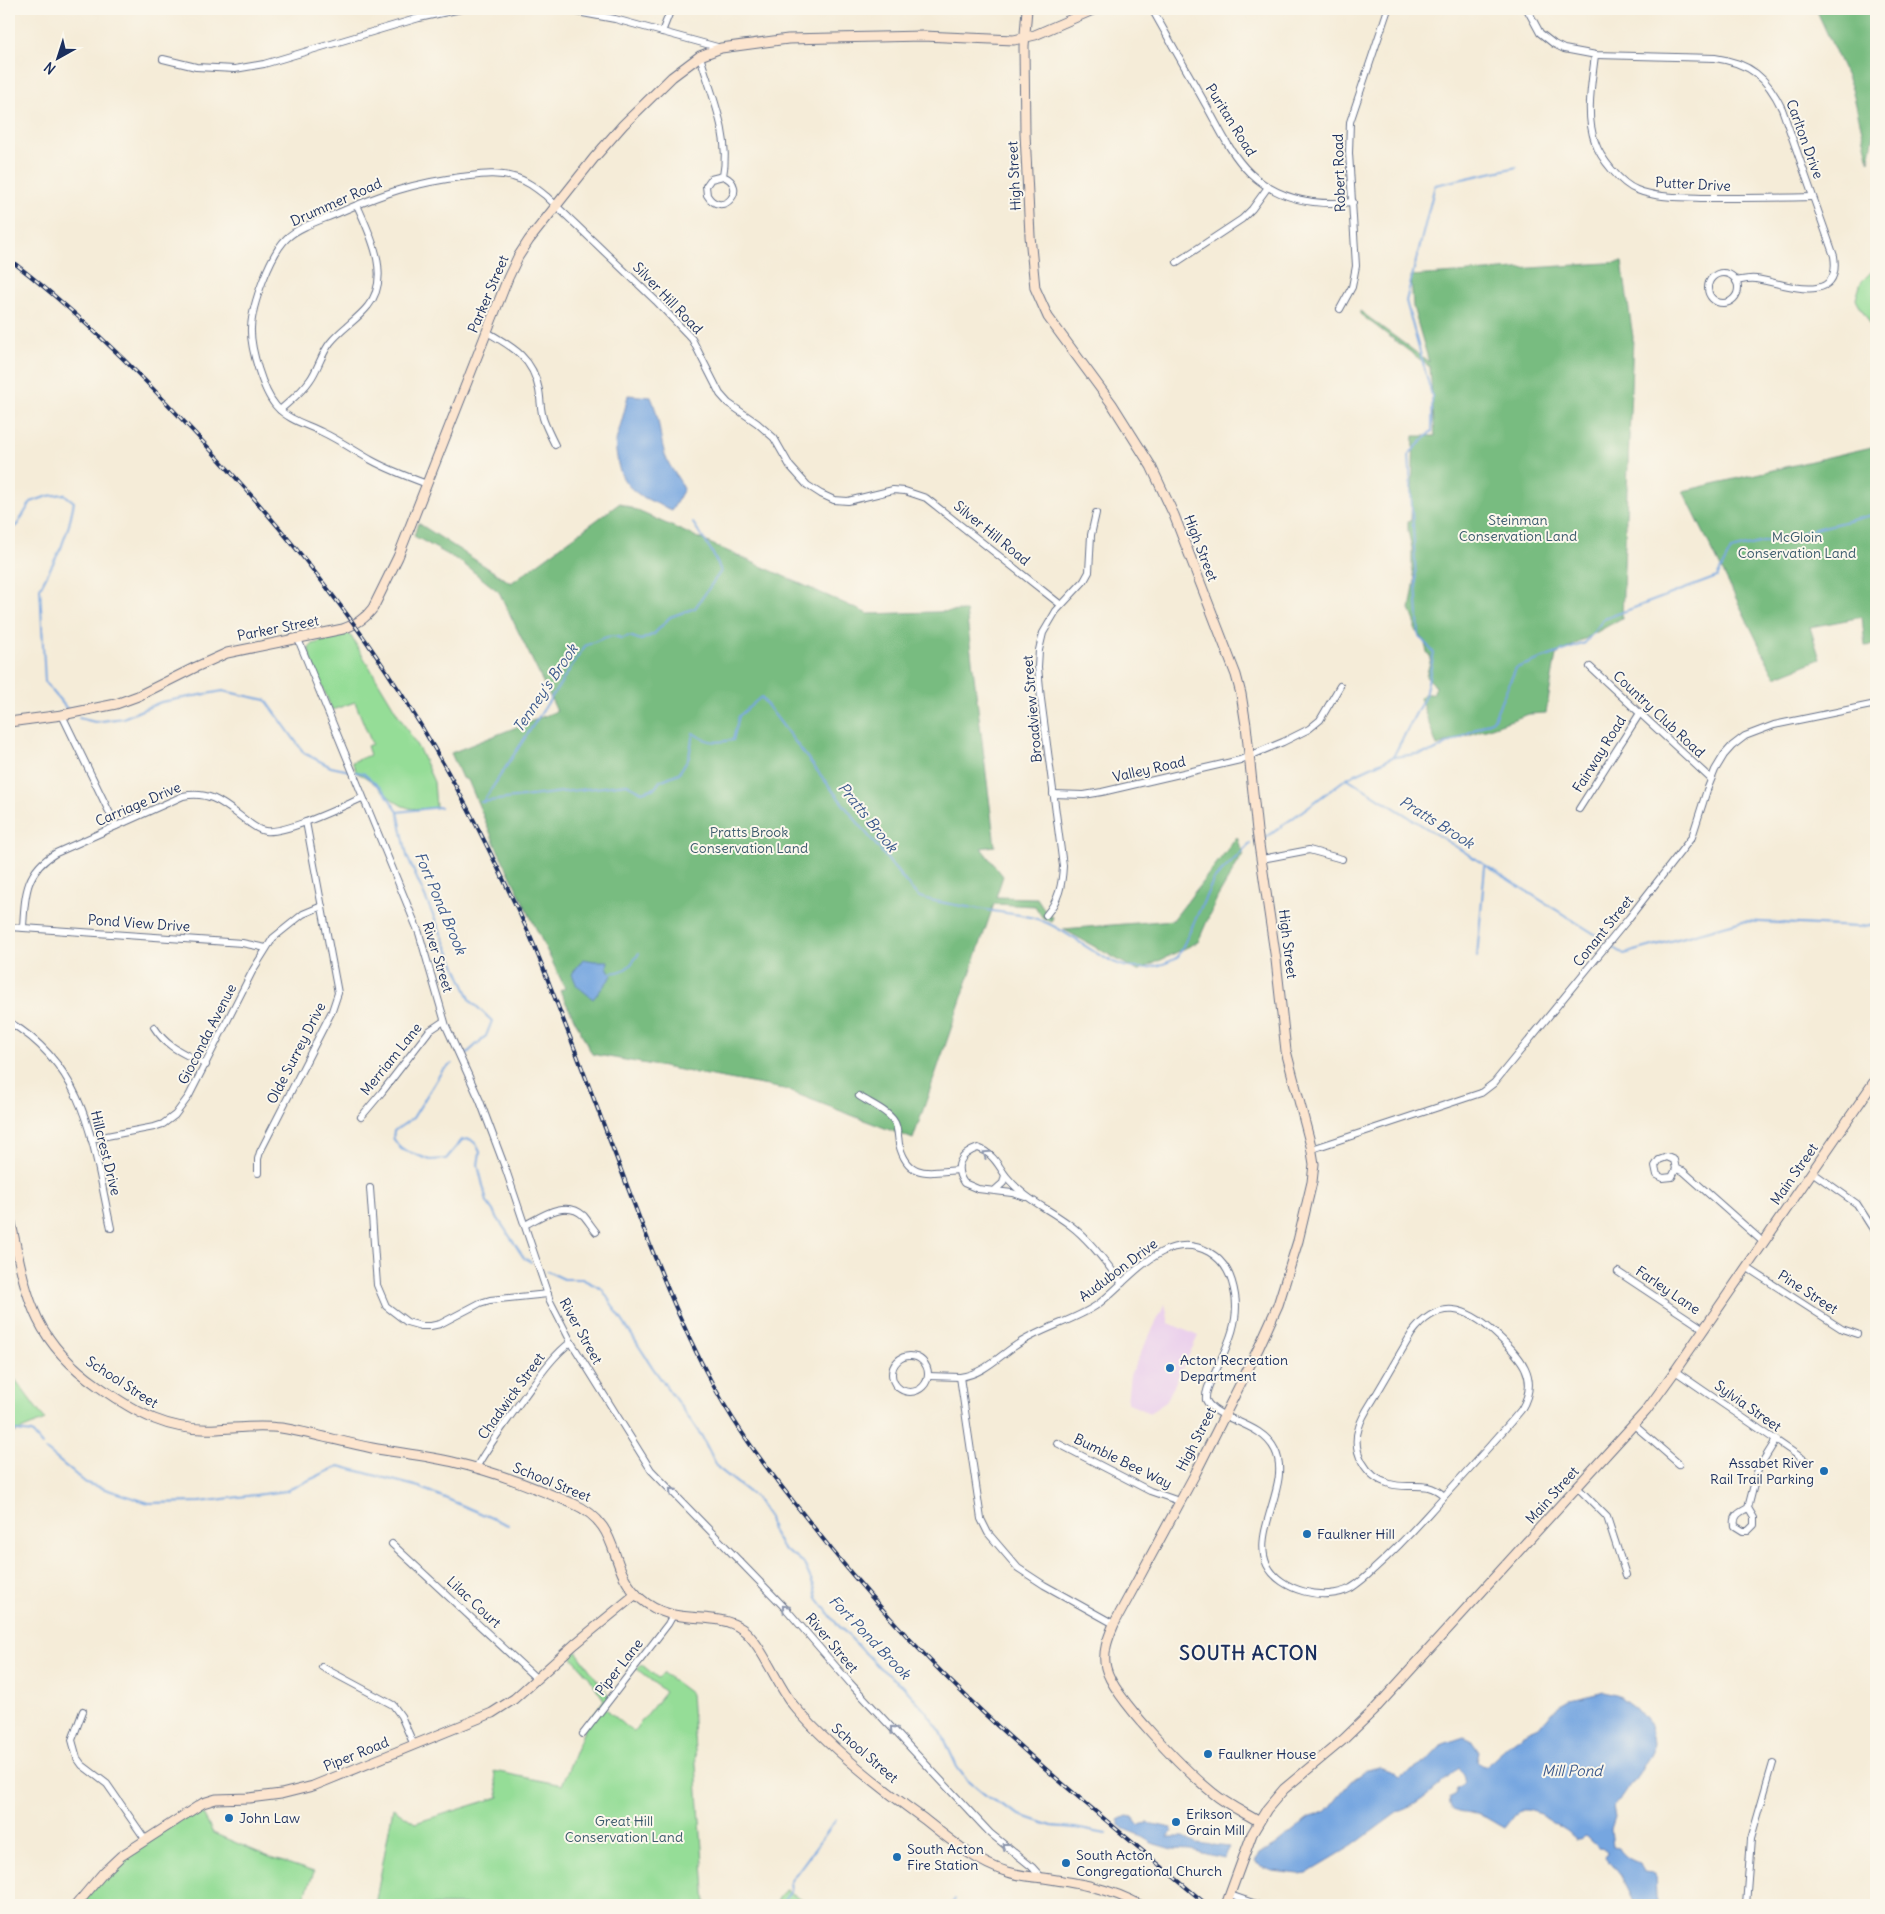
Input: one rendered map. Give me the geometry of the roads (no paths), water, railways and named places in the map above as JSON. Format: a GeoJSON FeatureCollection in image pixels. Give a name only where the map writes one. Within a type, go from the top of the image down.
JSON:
{"type":"FeatureCollection","features":[{"type":"Feature","properties":{"kind":"street"},"geometry":{"type":"LineString","coordinates":[[163,60],[196,67],[235,68],[264,64],[420,18],[461,9]]}},
{"type":"Feature","properties":{"kind":"street"},"geometry":{"type":"LineString","coordinates":[[561,9],[615,19],[721,48]]}},
{"type":"Feature","properties":{"kind":"street"},"geometry":{"type":"LineString","coordinates":[[662,32],[671,9]]}},
{"type":"Feature","properties":{"kind":"street","name":"High Street"},"geometry":{"type":"LineString","coordinates":[[1027,9],[1024,39],[1027,168],[1035,288],[1048,317],[1112,404],[1138,443],[1161,487],[1174,515],[1236,675],[1241,694],[1250,757],[1257,831],[1276,960],[1286,1052],[1312,1148],[1314,1164],[1312,1182],[1298,1241],[1278,1304],[1259,1347],[1225,1414],[1114,1624],[1108,1638],[1105,1661],[1110,1678],[1120,1695],[1168,1750],[1206,1787],[1224,1801],[1258,1821]]}},
{"type":"Feature","properties":{"kind":"street","name":"Parker Street"},"geometry":{"type":"LineString","coordinates":[[9,722],[105,707],[138,696],[196,666],[227,653],[298,639],[350,626],[368,615],[398,557],[518,257],[556,206],[623,125],[672,77],[700,56],[721,48],[788,39],[914,36],[1024,39],[1095,9]]}},
{"type":"Feature","properties":{"kind":"street","name":"Puritan Road"},"geometry":{"type":"LineString","coordinates":[[1152,9],[1230,148],[1249,172],[1280,193],[1310,202],[1324,204],[1352,202]]}},
{"type":"Feature","properties":{"kind":"street","name":"Robert Road"},"geometry":{"type":"LineString","coordinates":[[1340,308],[1355,276],[1356,266],[1349,153],[1350,122],[1388,9]]}},
{"type":"Feature","properties":{"kind":"street","name":"Carlton Drive"},"geometry":{"type":"LineString","coordinates":[[1526,9],[1540,33],[1564,49],[1595,55],[1730,60],[1750,69],[1763,78],[1776,96],[1834,256],[1836,269],[1829,282],[1817,289],[1807,289],[1753,278],[1736,281]]}},
{"type":"Feature","properties":{"kind":"street","name":"Putter Drive"},"geometry":{"type":"LineString","coordinates":[[1595,55],[1591,101],[1594,142],[1606,163],[1631,187],[1648,194],[1673,197],[1812,198]]}},
{"type":"Feature","properties":{"kind":"street"},"geometry":{"type":"LineString","coordinates":[[700,56],[724,141],[726,161],[723,176]]}},
{"type":"Feature","properties":{"kind":"street","name":"Drummer Road"},"geometry":{"type":"LineString","coordinates":[[427,484],[372,461],[322,432],[292,418],[280,410],[272,400],[266,388],[251,336],[252,322],[266,275],[280,247],[288,237],[357,205],[410,186],[491,174],[522,180],[539,190],[556,206]]}},
{"type":"Feature","properties":{"kind":"street"},"geometry":{"type":"LineString","coordinates":[[723,176],[732,183],[734,194],[727,203],[715,204],[708,198],[706,186],[714,177],[723,176]]}},
{"type":"Feature","properties":{"kind":"street"},"geometry":{"type":"LineString","coordinates":[[1177,262],[1242,219],[1252,209],[1268,186]]}},
{"type":"Feature","properties":{"kind":"street"},"geometry":{"type":"LineString","coordinates":[[280,410],[311,379],[321,356],[334,338],[365,310],[374,298],[378,274],[377,254],[357,205]]}},
{"type":"Feature","properties":{"kind":"street","name":"Silver Hill Road"},"geometry":{"type":"LineString","coordinates":[[556,206],[653,299],[692,340],[720,394],[728,403],[757,423],[774,438],[790,466],[807,485],[827,497],[848,501],[893,490],[905,491],[926,498],[1061,606]]}},
{"type":"Feature","properties":{"kind":"street","name":"Carlton Drive"},"geometry":{"type":"LineString","coordinates":[[1716,275],[1729,275],[1736,281],[1738,290],[1733,299],[1724,303],[1715,300],[1711,296],[1709,287],[1712,278],[1716,275]]}},
{"type":"Feature","properties":{"kind":"street"},"geometry":{"type":"LineString","coordinates":[[487,332],[523,355],[530,365],[539,389],[543,420],[555,445]]}},
{"type":"Feature","properties":{"kind":"street","name":"Broadview Street"},"geometry":{"type":"LineString","coordinates":[[1046,915],[1059,896],[1062,881],[1062,852],[1039,675],[1039,650],[1043,633],[1061,606],[1084,581],[1089,572],[1091,535],[1096,512]]}},
{"type":"Feature","properties":{"kind":"street","name":"River Street"},"geometry":{"type":"LineString","coordinates":[[298,639],[422,941],[444,1021],[480,1100],[554,1312],[571,1342],[643,1458],[655,1474],[787,1610],[850,1683],[987,1830],[1000,1843],[1030,1865],[1042,1878]]}},
{"type":"Feature","properties":{"kind":"street","name":"Country Club Road"},"geometry":{"type":"LineString","coordinates":[[1590,667],[1711,779]]}},
{"type":"Feature","properties":{"kind":"street","name":"Valley Road"},"geometry":{"type":"LineString","coordinates":[[1053,794],[1084,795],[1102,792],[1250,757],[1314,725],[1320,720],[1340,686]]}},
{"type":"Feature","properties":{"kind":"street","name":"Conant Street"},"geometry":{"type":"LineString","coordinates":[[1312,1148],[1481,1093],[1494,1083],[1629,918],[1692,837],[1711,779],[1724,755],[1745,736],[1780,724],[1876,704]]}},
{"type":"Feature","properties":{"kind":"street","name":"Fairway Road"},"geometry":{"type":"LineString","coordinates":[[1579,809],[1640,713]]}},
{"type":"Feature","properties":{"kind":"street"},"geometry":{"type":"LineString","coordinates":[[62,715],[116,826]]}},
{"type":"Feature","properties":{"kind":"street","name":"Carriage Drive"},"geometry":{"type":"LineString","coordinates":[[22,928],[27,886],[39,865],[56,853],[183,796],[197,794],[214,798],[252,826],[263,831],[277,830],[306,822],[362,798]]}},
{"type":"Feature","properties":{"kind":"street","name":"Olde Surrey Drive"},"geometry":{"type":"LineString","coordinates":[[258,1173],[257,1164],[260,1152],[337,999],[337,986],[306,822]]}},
{"type":"Feature","properties":{"kind":"street"},"geometry":{"type":"LineString","coordinates":[[1262,859],[1309,850],[1342,859]]}},
{"type":"Feature","properties":{"kind":"street","name":"Gioconda Avenue"},"geometry":{"type":"LineString","coordinates":[[92,1139],[146,1130],[170,1119],[184,1103],[206,1064],[252,972],[273,938],[303,914],[322,906]]}},
{"type":"Feature","properties":{"kind":"street","name":"Pond View Drive"},"geometry":{"type":"LineString","coordinates":[[9,926],[242,943],[266,948]]}},
{"type":"Feature","properties":{"kind":"street","name":"Merriam Lane"},"geometry":{"type":"LineString","coordinates":[[360,1117],[429,1031],[444,1021]]}},
{"type":"Feature","properties":{"kind":"street","name":"Hillcrest Drive"},"geometry":{"type":"LineString","coordinates":[[9,1022],[31,1038],[59,1065],[80,1100],[92,1139],[111,1228]]}},
{"type":"Feature","properties":{"kind":"street"},"geometry":{"type":"LineString","coordinates":[[154,1027],[164,1042],[206,1064]]}},
{"type":"Feature","properties":{"kind":"street","name":"Main Street"},"geometry":{"type":"LineString","coordinates":[[1226,1905],[1258,1821],[1269,1806],[1284,1789],[1348,1735],[1384,1699],[1634,1425],[1675,1371],[1876,1079]]}},
{"type":"Feature","properties":{"kind":"street"},"geometry":{"type":"LineString","coordinates":[[859,1096],[887,1114],[895,1122],[902,1154],[906,1163],[926,1172],[958,1170]]}},
{"type":"Feature","properties":{"kind":"street"},"geometry":{"type":"LineString","coordinates":[[1025,1197],[995,1190],[969,1187],[961,1179],[958,1170],[959,1162],[964,1155],[978,1148],[987,1152],[1025,1197],[1078,1231],[1122,1283]]}},
{"type":"Feature","properties":{"kind":"street"},"geometry":{"type":"LineString","coordinates":[[1676,1169],[1685,1172],[1763,1242]]}},
{"type":"Feature","properties":{"kind":"street"},"geometry":{"type":"LineString","coordinates":[[1812,1172],[1857,1204],[1876,1234]]}},
{"type":"Feature","properties":{"kind":"street"},"geometry":{"type":"LineString","coordinates":[[995,1190],[1003,1183],[1005,1175]]}},
{"type":"Feature","properties":{"kind":"street"},"geometry":{"type":"LineString","coordinates":[[370,1188],[377,1285],[386,1306],[407,1322],[421,1326],[431,1326],[440,1324],[490,1300],[548,1294]]}},
{"type":"Feature","properties":{"kind":"street"},"geometry":{"type":"LineString","coordinates":[[525,1225],[542,1216],[565,1208],[575,1210],[583,1215],[596,1232]]}},
{"type":"Feature","properties":{"kind":"street","name":"School Street"},"geometry":{"type":"LineString","coordinates":[[9,1214],[22,1273],[34,1313],[49,1341],[83,1375],[110,1394],[148,1417],[179,1427],[198,1429],[261,1426],[280,1428],[370,1448],[439,1459],[476,1468],[572,1503],[593,1515],[606,1530],[621,1572],[636,1594],[651,1606],[673,1615],[722,1621],[743,1629],[754,1640],[786,1695],[798,1710],[875,1781],[921,1818],[984,1862],[1010,1873],[1100,1888],[1119,1894],[1140,1905]]}},
{"type":"Feature","properties":{"kind":"street","name":"Audubon Drive"},"geometry":{"type":"LineString","coordinates":[[928,1376],[960,1376],[978,1373],[1022,1341],[1090,1309],[1159,1252],[1176,1246],[1202,1249],[1223,1264],[1232,1282],[1236,1297],[1235,1318],[1231,1335],[1205,1396],[1210,1407],[1262,1434],[1271,1442],[1276,1452],[1277,1481],[1264,1538],[1264,1556],[1272,1573],[1285,1585],[1293,1589],[1324,1593],[1341,1592],[1349,1589],[1396,1549],[1444,1496]]}},
{"type":"Feature","properties":{"kind":"street","name":"Pine Street"},"geometry":{"type":"LineString","coordinates":[[1746,1267],[1842,1329],[1857,1334]]}},
{"type":"Feature","properties":{"kind":"street","name":"Farley Lane"},"geometry":{"type":"LineString","coordinates":[[1618,1272],[1704,1329]]}},
{"type":"Feature","properties":{"kind":"street"},"geometry":{"type":"LineString","coordinates":[[1452,1310],[1466,1312],[1478,1319],[1511,1348],[1524,1365],[1529,1384],[1528,1397],[1521,1410],[1444,1496],[1431,1487],[1391,1485],[1375,1477],[1360,1458],[1356,1440],[1360,1422],[1416,1327],[1432,1314],[1452,1310]]}},
{"type":"Feature","properties":{"kind":"street","name":"Chadwick Street"},"geometry":{"type":"LineString","coordinates":[[476,1468],[492,1442],[533,1385],[556,1356],[571,1342]]}},
{"type":"Feature","properties":{"kind":"street"},"geometry":{"type":"LineString","coordinates":[[911,1356],[922,1361],[927,1368],[928,1376],[924,1386],[911,1392],[904,1391],[898,1387],[892,1374],[898,1361],[911,1356]]}},
{"type":"Feature","properties":{"kind":"street","name":"Sylvia Street"},"geometry":{"type":"LineString","coordinates":[[1675,1371],[1806,1462]]}},
{"type":"Feature","properties":{"kind":"street"},"geometry":{"type":"LineString","coordinates":[[960,1376],[981,1519],[984,1528],[1007,1557],[1024,1572],[1114,1624]]}},
{"type":"Feature","properties":{"kind":"street"},"geometry":{"type":"LineString","coordinates":[[1634,1425],[1679,1464]]}},
{"type":"Feature","properties":{"kind":"street"},"geometry":{"type":"LineString","coordinates":[[1748,1508],[1758,1469],[1776,1440]]}},
{"type":"Feature","properties":{"kind":"street","name":"Bumble Bee Way"},"geometry":{"type":"LineString","coordinates":[[1057,1443],[1150,1490],[1180,1501]]}},
{"type":"Feature","properties":{"kind":"street"},"geometry":{"type":"LineString","coordinates":[[1578,1487],[1607,1517],[1626,1575]]}},
{"type":"Feature","properties":{"kind":"street","name":"Lilac Court"},"geometry":{"type":"LineString","coordinates":[[392,1544],[537,1679]]}},
{"type":"Feature","properties":{"kind":"street","name":"Piper Road"},"geometry":{"type":"LineString","coordinates":[[76,1905],[107,1868],[124,1853],[206,1801],[255,1798],[300,1790],[496,1711],[514,1700],[636,1594]]}},
{"type":"Feature","properties":{"kind":"street","name":"Piper Lane"},"geometry":{"type":"LineString","coordinates":[[583,1734],[673,1615]]}},
{"type":"Feature","properties":{"kind":"street"},"geometry":{"type":"LineString","coordinates":[[322,1667],[390,1702],[400,1713],[414,1745]]}},
{"type":"Feature","properties":{"kind":"street"},"geometry":{"type":"LineString","coordinates":[[83,1711],[72,1740],[77,1758],[82,1765],[107,1784],[145,1839]]}},
{"type":"Feature","properties":{"kind":"street"},"geometry":{"type":"LineString","coordinates":[[1746,1905],[1751,1839],[1773,1763]]}},
{"type":"Feature","properties":{"kind":"street"},"geometry":{"type":"LineString","coordinates":[[1230,1895],[1259,1905]]}},
{"type":"Feature","properties":{"kind":"water"},"geometry":{"type":"Polygon","coordinates":[[[628,395],[651,397],[654,404],[665,456],[684,489],[672,510],[635,492],[628,486],[619,469],[616,443],[628,395]]]}},
{"type":"Feature","properties":{"kind":"water"},"geometry":{"type":"Polygon","coordinates":[[[583,959],[608,961],[607,967],[612,976],[593,999],[577,986],[572,974],[583,959]]]}},
{"type":"Feature","properties":{"kind":"water","name":"Mill Pond"},"geometry":{"type":"Polygon","coordinates":[[[1605,1692],[1619,1696],[1635,1708],[1650,1726],[1653,1742],[1652,1751],[1622,1799],[1613,1805],[1615,1817],[1611,1829],[1613,1847],[1619,1848],[1628,1858],[1640,1863],[1644,1872],[1655,1873],[1658,1905],[1635,1905],[1621,1876],[1606,1857],[1608,1852],[1606,1849],[1599,1848],[1586,1836],[1576,1839],[1567,1831],[1541,1815],[1520,1811],[1515,1814],[1504,1828],[1480,1815],[1452,1809],[1450,1798],[1465,1781],[1459,1768],[1423,1799],[1398,1812],[1352,1846],[1307,1873],[1298,1874],[1273,1871],[1255,1862],[1259,1854],[1277,1844],[1306,1820],[1326,1811],[1351,1781],[1366,1771],[1380,1768],[1391,1772],[1399,1778],[1425,1763],[1443,1744],[1464,1737],[1471,1740],[1479,1752],[1477,1761],[1485,1766],[1523,1734],[1539,1727],[1552,1711],[1561,1705],[1570,1700],[1605,1692]]]}},
{"type":"Feature","properties":{"kind":"water"},"geometry":{"type":"Polygon","coordinates":[[[1127,1816],[1133,1817],[1139,1825],[1147,1823],[1171,1828],[1172,1831],[1168,1837],[1184,1837],[1196,1843],[1229,1847],[1223,1858],[1191,1850],[1173,1849],[1152,1843],[1118,1824],[1120,1823],[1119,1820],[1127,1816]]]}},
{"type":"Feature","properties":{"kind":"waterway"},"geometry":{"type":"LineString","coordinates":[[1347,778],[1393,757],[1425,696],[1434,653],[1419,636],[1409,454],[1432,431],[1432,396],[1406,301],[1435,185],[1517,167]]}},
{"type":"Feature","properties":{"kind":"waterway","name":"Fort Pond Brook"},"geometry":{"type":"LineString","coordinates":[[9,531],[17,525],[31,502],[48,496],[64,494],[74,502],[61,548],[40,588],[45,682],[68,710]]}},
{"type":"Feature","properties":{"kind":"waterway"},"geometry":{"type":"LineString","coordinates":[[1394,757],[1432,752],[1493,720],[1516,668],[1585,643],[1604,619],[1717,577],[1731,550],[1876,514]]}},
{"type":"Feature","properties":{"kind":"waterway","name":"Tenney's Brook"},"geometry":{"type":"LineString","coordinates":[[483,802],[585,646],[613,636],[622,639],[633,637],[641,640],[654,634],[670,617],[695,608],[721,571],[711,550],[693,523]]}},
{"type":"Feature","properties":{"kind":"waterway","name":"Fort Pond Brook"},"geometry":{"type":"LineString","coordinates":[[79,718],[95,722],[123,718],[161,702],[223,691],[266,700],[304,753],[331,767],[350,771]]}},
{"type":"Feature","properties":{"kind":"waterway","name":"Pratts Brook"},"geometry":{"type":"LineString","coordinates":[[481,802],[627,784],[642,792],[655,788],[660,781],[679,773],[689,757],[693,733],[703,739],[712,741],[733,740],[739,716],[761,697],[847,809],[918,896],[943,903],[1037,919],[1055,927],[1104,958],[1120,965],[1138,968],[1157,966],[1178,957],[1214,879],[1250,844]]}},
{"type":"Feature","properties":{"kind":"waterway","name":"Fort Pond Brook"},"geometry":{"type":"LineString","coordinates":[[355,772],[363,773],[384,791],[398,812],[407,856],[471,1001],[492,1021],[486,1036],[465,1055]]}},
{"type":"Feature","properties":{"kind":"waterway","name":"Pratts Brook"},"geometry":{"type":"LineString","coordinates":[[1263,840],[1347,778],[1604,940]]}},
{"type":"Feature","properties":{"kind":"waterway","name":"Pratts Brook"},"geometry":{"type":"LineString","coordinates":[[398,812],[440,807]]}},
{"type":"Feature","properties":{"kind":"waterway"},"geometry":{"type":"LineString","coordinates":[[1477,957],[1485,866]]}},
{"type":"Feature","properties":{"kind":"waterway","name":"Pratts Brook"},"geometry":{"type":"LineString","coordinates":[[1611,946],[1624,954],[1742,921],[1858,927],[1876,924]]}},
{"type":"Feature","properties":{"kind":"waterway"},"geometry":{"type":"LineString","coordinates":[[610,973],[628,968],[639,953]]}},
{"type":"Feature","properties":{"kind":"waterway","name":"Fort Pond Brook"},"geometry":{"type":"LineString","coordinates":[[452,1064],[442,1071],[413,1118],[394,1131],[393,1138],[401,1149],[430,1160],[446,1159],[462,1140],[470,1139],[476,1144],[480,1152],[478,1165],[487,1202],[524,1258],[531,1262]]}},
{"type":"Feature","properties":{"kind":"waterway","name":"Fort Pond Brook"},"geometry":{"type":"LineString","coordinates":[[547,1271],[564,1279],[582,1279],[602,1289],[653,1368],[701,1435],[718,1468],[756,1498],[769,1518],[772,1530],[781,1546],[803,1562],[814,1586],[817,1598],[836,1623],[880,1668],[902,1685],[926,1711],[941,1732],[957,1767],[966,1779],[989,1798],[1020,1815],[1052,1826],[1106,1834]]}},
{"type":"Feature","properties":{"kind":"waterway"},"geometry":{"type":"LineString","coordinates":[[9,1430],[32,1433],[42,1445]]}},
{"type":"Feature","properties":{"kind":"waterway"},"geometry":{"type":"LineString","coordinates":[[46,1450],[86,1483],[149,1503],[200,1502],[286,1491],[339,1466],[419,1487],[508,1525]]}},
{"type":"Feature","properties":{"kind":"waterway"},"geometry":{"type":"LineString","coordinates":[[781,1905],[791,1890],[790,1882],[836,1820]]}},
{"type":"Feature","properties":{"kind":"waterway"},"geometry":{"type":"LineString","coordinates":[[951,1905],[955,1899]]}},
{"type":"Feature","properties":{"kind":"railway"},"geometry":{"type":"LineString","coordinates":[[9,259],[57,298],[103,340],[170,406],[223,463],[284,534],[342,607],[395,684],[450,775],[518,909],[541,962],[678,1313],[712,1384],[755,1452],[849,1570],[949,1680],[999,1728],[1058,1780],[1207,1905]]}},
{"type":"Feature","properties":{"kind":"place","name":"Acton Recreation Department"},"geometry":{"type":"Point","coordinates":[1170,1368]}},
{"type":"Feature","properties":{"kind":"place","name":"Assabet River Rail Trail Parking"},"geometry":{"type":"Point","coordinates":[1824,1471]}},
{"type":"Feature","properties":{"kind":"place","name":"Faulkner Hill"},"geometry":{"type":"Point","coordinates":[1307,1534]}},
{"type":"Feature","properties":{"kind":"place","name":"Faulkner House"},"geometry":{"type":"Point","coordinates":[1208,1754]}},
{"type":"Feature","properties":{"kind":"place","name":"John Law"},"geometry":{"type":"Point","coordinates":[229,1818]}},
{"type":"Feature","properties":{"kind":"place","name":"Erikson Grain Mill"},"geometry":{"type":"Point","coordinates":[1176,1822]}},
{"type":"Feature","properties":{"kind":"place","name":"South Acton Fire Station"},"geometry":{"type":"Point","coordinates":[897,1857]}},
{"type":"Feature","properties":{"kind":"place","name":"South Acton Congregational Church"},"geometry":{"type":"Point","coordinates":[1066,1863]}},
{"type":"Feature","properties":{"kind":"district","name":"SOUTH ACTON"},"geometry":{"type":"Point","coordinates":[1249,1653]}},
{"type":"Feature","properties":{"kind":"park label","name":"Steinman Conservation Land"},"geometry":{"type":"Point","coordinates":[1518,528]}},
{"type":"Feature","properties":{"kind":"park label","name":"McGloin Conservation Land"},"geometry":{"type":"Point","coordinates":[1797,546]}},
{"type":"Feature","properties":{"kind":"park label","name":"Pratts Brook Conservation Land"},"geometry":{"type":"Point","coordinates":[749,840]}},
{"type":"Feature","properties":{"kind":"park label","name":"Great Hill Conservation Land"},"geometry":{"type":"Point","coordinates":[624,1829]}}]}
